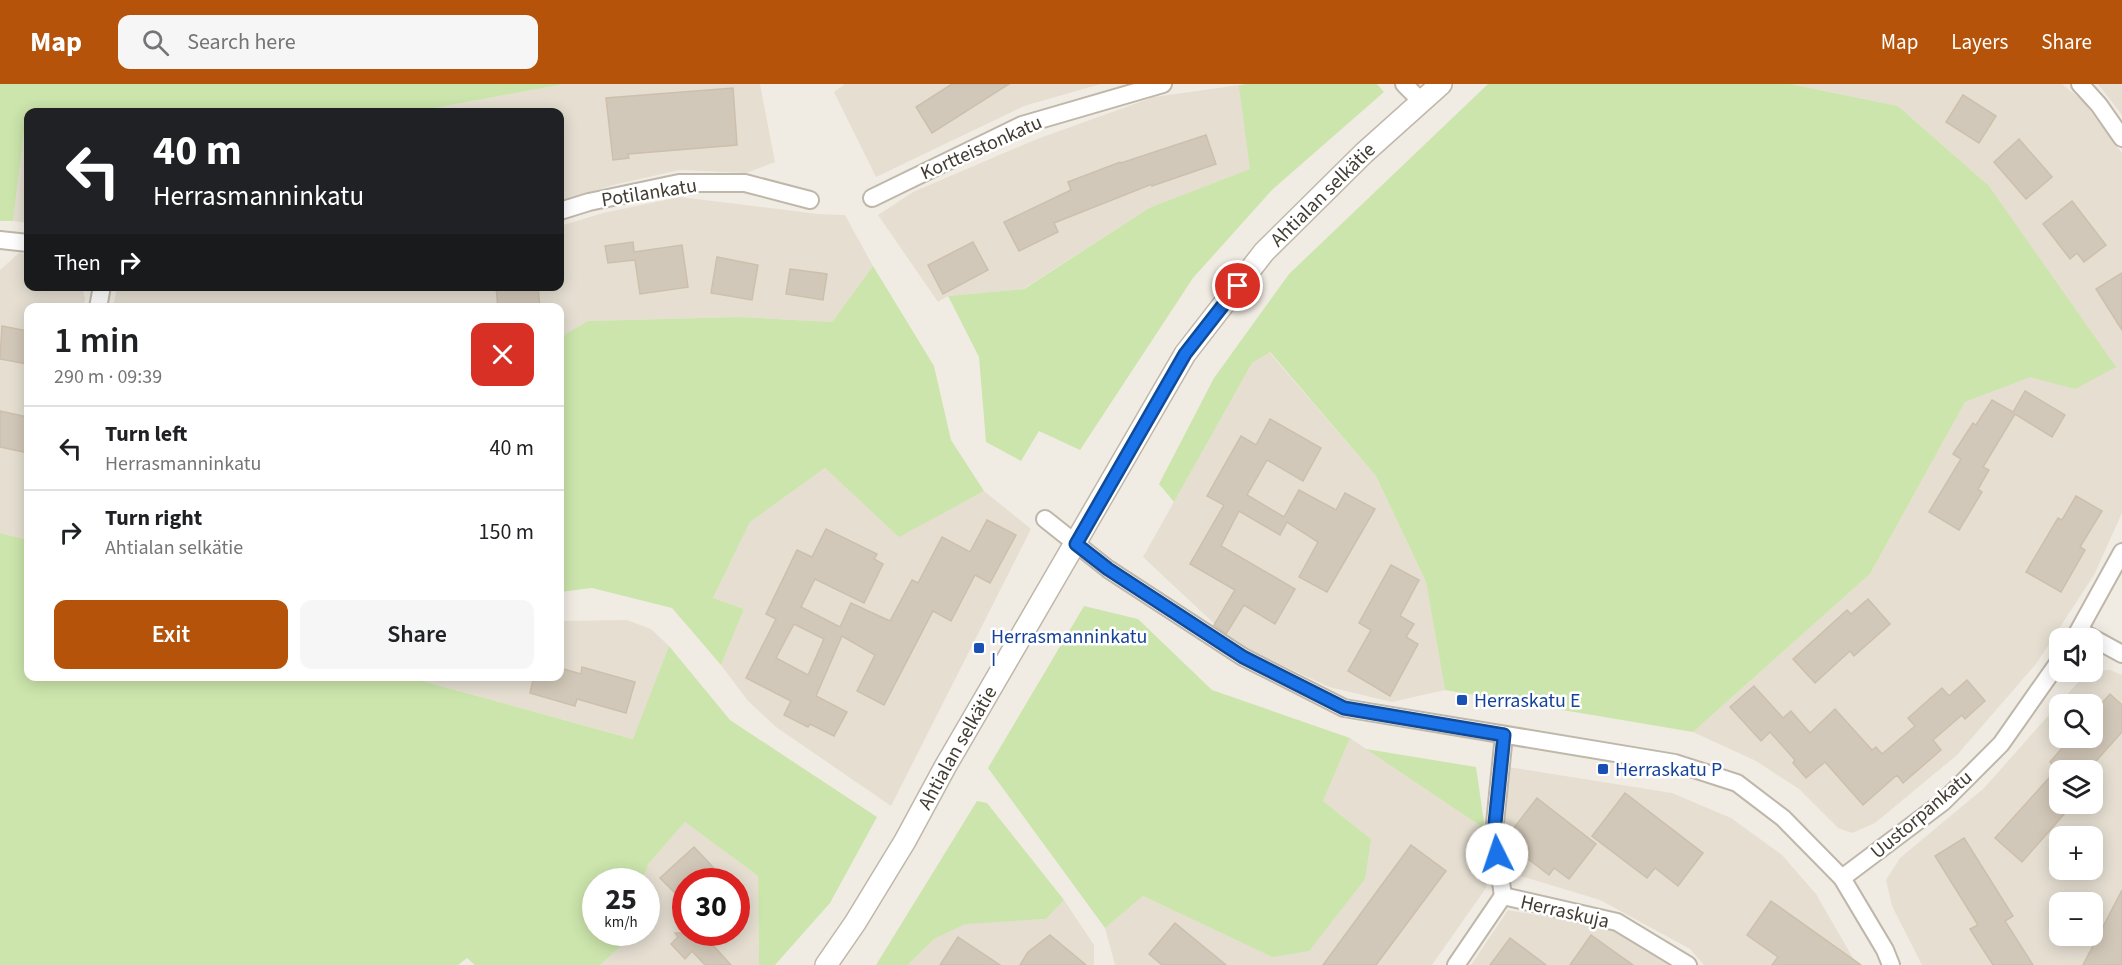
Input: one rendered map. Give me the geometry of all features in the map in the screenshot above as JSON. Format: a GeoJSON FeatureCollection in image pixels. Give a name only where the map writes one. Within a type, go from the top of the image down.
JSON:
{"type":"FeatureCollection","features":[{"type":"Feature","properties":{"kind":"street","name":"Kortteistonkatu"},"geometry":{"type":"LineString","coordinates":[[872,198],[1022,125],[1163,84]]}},
{"type":"Feature","properties":{"kind":"street"},"geometry":{"type":"LineString","coordinates":[[1404,84],[1420,101]]}},
{"type":"Feature","properties":{"kind":"street","name":"Ahtialan selkätie"},"geometry":{"type":"LineString","coordinates":[[826,965],[855,923],[905,841],[945,767],[1185,354],[1264,252],[1364,153],[1441,84]]}},
{"type":"Feature","properties":{"kind":"street"},"geometry":{"type":"LineString","coordinates":[[2080,84],[2099,105],[2122,138]]}},
{"type":"Feature","properties":{"kind":"street","name":"Potilankatu"},"geometry":{"type":"LineString","coordinates":[[564,210],[589,202],[679,183],[745,183],[810,200]]}},
{"type":"Feature","properties":{"kind":"street"},"geometry":{"type":"LineString","coordinates":[[0,240],[24,243]]}},
{"type":"Feature","properties":{"kind":"street"},"geometry":{"type":"LineString","coordinates":[[1045,519],[1108,569],[1243,657],[1344,708],[1675,763],[1737,783],[1783,818],[1842,878],[1885,950],[1891,965]]}},
{"type":"Feature","properties":{"kind":"street"},"geometry":{"type":"LineString","coordinates":[[2081,628],[2122,552]]}},
{"type":"Feature","properties":{"kind":"street"},"geometry":{"type":"LineString","coordinates":[[2103,646],[2122,654]]}},
{"type":"Feature","properties":{"kind":"street","name":"Uustorpankatu"},"geometry":{"type":"LineString","coordinates":[[1842,878],[1943,802],[2001,744],[2049,676]]}},
{"type":"Feature","properties":{"kind":"street"},"geometry":{"type":"LineString","coordinates":[[1456,965],[1503,896],[1494,833],[1504,735]]}},
{"type":"Feature","properties":{"kind":"street","name":"Herraskuja"},"geometry":{"type":"LineString","coordinates":[[1503,896],[1617,922],[1688,965]]}},
{"type":"Feature","properties":{"kind":"shaded area"},"geometry":{"type":"Polygon","coordinates":[[[564,84],[760,84],[775,162],[746,173],[680,170],[617,184],[564,200],[564,108],[435,108],[564,84]]]}},
{"type":"Feature","properties":{"kind":"shaded area"},"geometry":{"type":"Polygon","coordinates":[[[845,84],[1101,84],[1024,106],[876,177],[834,92],[845,84]]]}},
{"type":"Feature","properties":{"kind":"shaded area"},"geometry":{"type":"Polygon","coordinates":[[[1246,84],[1251,169],[1149,208],[1023,289],[948,296],[938,302],[878,215],[913,192],[1037,139],[1154,97],[1246,84]]]}},
{"type":"Feature","properties":{"kind":"shaded area"},"geometry":{"type":"Polygon","coordinates":[[[1790,84],[2062,84],[2082,100],[2122,153],[2122,513],[2094,575],[2059,628],[2049,628],[2049,644],[2036,664],[1957,755],[1875,823],[1852,833],[1838,828],[1799,789],[1756,761],[1693,732],[1870,574],[1965,402],[2030,376],[2075,389],[1988,185],[1898,106],[1790,84]]]}},
{"type":"Feature","properties":{"kind":"shaded area"},"geometry":{"type":"Polygon","coordinates":[[[2098,84],[2122,84],[2122,115],[2098,84]]]}},
{"type":"Feature","properties":{"kind":"shaded area"},"geometry":{"type":"Polygon","coordinates":[[[24,132],[24,222],[13,221],[24,132]]]}},
{"type":"Feature","properties":{"kind":"shaded area"},"geometry":{"type":"Polygon","coordinates":[[[680,197],[818,214],[845,215],[873,266],[832,322],[739,317],[588,321],[564,335],[564,303],[114,303],[116,291],[564,291],[564,225],[603,213],[680,197]]]}},
{"type":"Feature","properties":{"kind":"shaded area"},"geometry":{"type":"Polygon","coordinates":[[[19,253],[24,254],[24,291],[83,291],[85,298],[84,303],[24,303],[24,539],[0,533],[0,270],[19,253]]]}},
{"type":"Feature","properties":{"kind":"shaded area"},"geometry":{"type":"Polygon","coordinates":[[[1269,352],[1376,476],[1426,582],[1445,690],[1392,702],[1329,687],[1235,643],[1143,557],[1252,363],[1269,352]]]}},
{"type":"Feature","properties":{"kind":"shaded area"},"geometry":{"type":"Polygon","coordinates":[[[825,468],[899,536],[984,491],[1031,529],[891,806],[776,727],[748,701],[721,665],[744,609],[713,598],[750,522],[825,468]]]}},
{"type":"Feature","properties":{"kind":"shaded area"},"geometry":{"type":"Polygon","coordinates":[[[627,620],[651,629],[669,646],[634,739],[423,681],[564,681],[564,621],[627,620]]]}},
{"type":"Feature","properties":{"kind":"shaded area"},"geometry":{"type":"Polygon","coordinates":[[[2103,670],[2110,670],[2122,675],[2122,965],[1922,965],[1892,906],[1886,880],[1900,858],[1984,788],[2049,715],[2049,748],[2103,748],[2103,694],[2068,694],[2078,682],[2103,682],[2103,670]]]}},
{"type":"Feature","properties":{"kind":"shaded area"},"geometry":{"type":"Polygon","coordinates":[[[1350,738],[1485,829],[1486,888],[1432,965],[1115,965],[1105,928],[1143,896],[1272,957],[1371,839],[1323,801],[1350,738]]]}},
{"type":"Feature","properties":{"kind":"shaded area"},"geometry":{"type":"Polygon","coordinates":[[[1508,767],[1672,793],[1731,818],[1782,855],[1816,894],[1857,965],[1704,965],[1690,949],[1600,900],[1514,874],[1503,845],[1508,767]]]}},
{"type":"Feature","properties":{"kind":"shaded area"},"geometry":{"type":"Polygon","coordinates":[[[685,822],[747,868],[672,868],[672,946],[750,946],[750,870],[758,876],[759,965],[600,965],[621,946],[660,946],[660,868],[647,868],[685,822]]]}},
{"type":"Feature","properties":{"kind":"shaded area"},"geometry":{"type":"Polygon","coordinates":[[[1064,900],[1094,945],[1094,965],[908,965],[934,939],[965,923],[1046,919],[1064,900]]]}},
{"type":"Feature","properties":{"kind":"shaded area"},"geometry":{"type":"Polygon","coordinates":[[[1508,910],[1611,928],[1668,965],[1471,965],[1508,910]]]}},
{"type":"Feature","properties":{"kind":"green space"},"geometry":{"type":"Polygon","coordinates":[[[0,84],[564,84],[435,108],[24,108],[24,132],[13,221],[0,221],[0,84]]]}},
{"type":"Feature","properties":{"kind":"green space"},"geometry":{"type":"Polygon","coordinates":[[[1246,84],[1377,84],[1384,92],[1273,189],[1193,278],[1080,450],[1039,431],[1021,461],[986,442],[979,357],[948,296],[1024,289],[1149,208],[1250,169],[1239,86],[1246,84]]]}},
{"type":"Feature","properties":{"kind":"green space"},"geometry":{"type":"Polygon","coordinates":[[[1488,84],[1790,84],[1898,106],[1988,185],[2116,367],[2075,389],[2030,377],[1965,402],[1870,574],[1693,732],[1445,690],[1426,582],[1376,476],[1270,352],[1252,363],[1174,502],[1159,484],[1214,378],[1289,274],[1488,84]]]}},
{"type":"Feature","properties":{"kind":"green space"},"geometry":{"type":"Polygon","coordinates":[[[873,266],[934,366],[951,440],[984,491],[899,537],[825,468],[750,522],[713,598],[744,609],[721,665],[672,608],[592,588],[564,592],[564,335],[588,321],[739,317],[832,322],[873,266]]]}},
{"type":"Feature","properties":{"kind":"green space"},"geometry":{"type":"Polygon","coordinates":[[[0,533],[24,539],[24,681],[423,681],[633,739],[669,646],[730,720],[877,817],[830,903],[775,965],[759,965],[758,876],[685,822],[647,868],[582,868],[582,946],[621,946],[600,965],[475,965],[467,958],[458,965],[0,965],[0,533]]]}},
{"type":"Feature","properties":{"kind":"green space"},"geometry":{"type":"Polygon","coordinates":[[[1084,606],[1138,619],[1212,690],[1350,738],[1323,801],[1371,839],[1365,879],[1309,951],[1272,957],[1143,896],[1105,928],[988,768],[1084,606]]]}},
{"type":"Feature","properties":{"kind":"green space"},"geometry":{"type":"Polygon","coordinates":[[[1366,749],[1476,767],[1485,829],[1366,749]]]}},
{"type":"Feature","properties":{"kind":"green space"},"geometry":{"type":"Polygon","coordinates":[[[977,801],[987,803],[1064,900],[1046,919],[965,924],[934,939],[908,965],[876,965],[977,801]]]}},
{"type":"Feature","properties":{"kind":"building"},"geometry":{"type":"Polygon","coordinates":[[[952,84],[1009,84],[932,133],[916,107],[952,84]]]}},
{"type":"Feature","properties":{"kind":"building"},"geometry":{"type":"Polygon","coordinates":[[[733,88],[737,145],[628,154],[629,158],[613,160],[606,98],[733,88]]]}},
{"type":"Feature","properties":{"kind":"building"},"geometry":{"type":"Polygon","coordinates":[[[1963,95],[1996,116],[1979,143],[1946,122],[1963,95]]]}},
{"type":"Feature","properties":{"kind":"building"},"geometry":{"type":"Polygon","coordinates":[[[1206,135],[1216,164],[1152,186],[1152,184],[1054,223],[1058,232],[1019,251],[1004,222],[1071,190],[1068,182],[1120,162],[1206,135]]]}},
{"type":"Feature","properties":{"kind":"building"},"geometry":{"type":"Polygon","coordinates":[[[2019,139],[2052,177],[2026,199],[1994,162],[2019,139]]]}},
{"type":"Feature","properties":{"kind":"building"},"geometry":{"type":"Polygon","coordinates":[[[2072,201],[2106,245],[2084,262],[2077,253],[2070,259],[2043,224],[2072,201]]]}},
{"type":"Feature","properties":{"kind":"building"},"geometry":{"type":"Polygon","coordinates":[[[633,242],[634,252],[682,245],[688,287],[640,294],[635,260],[608,263],[605,246],[633,242]]]}},
{"type":"Feature","properties":{"kind":"building"},"geometry":{"type":"Polygon","coordinates":[[[973,242],[988,270],[943,294],[928,265],[973,242]]]}},
{"type":"Feature","properties":{"kind":"building"},"geometry":{"type":"Polygon","coordinates":[[[717,257],[758,265],[752,300],[711,293],[717,257]]]}},
{"type":"Feature","properties":{"kind":"building"},"geometry":{"type":"Polygon","coordinates":[[[790,269],[827,274],[823,300],[786,294],[790,269]]]}},
{"type":"Feature","properties":{"kind":"building"},"geometry":{"type":"Polygon","coordinates":[[[2122,273],[2122,330],[2096,289],[2122,273]]]}},
{"type":"Feature","properties":{"kind":"building"},"geometry":{"type":"Polygon","coordinates":[[[496,291],[538,291],[540,303],[498,303],[496,291]]]}},
{"type":"Feature","properties":{"kind":"building"},"geometry":{"type":"Polygon","coordinates":[[[2,326],[24,330],[24,363],[0,359],[2,326]]]}},
{"type":"Feature","properties":{"kind":"building"},"geometry":{"type":"Polygon","coordinates":[[[2025,391],[2065,415],[2052,437],[2015,414],[1983,467],[1989,470],[1978,489],[1982,492],[1959,530],[1929,512],[1961,459],[1953,454],[1973,423],[1976,425],[1992,400],[2013,412],[2025,391]]]}},
{"type":"Feature","properties":{"kind":"building"},"geometry":{"type":"Polygon","coordinates":[[[0,411],[24,416],[24,452],[0,447],[0,411]]]}},
{"type":"Feature","properties":{"kind":"building"},"geometry":{"type":"Polygon","coordinates":[[[1270,419],[1321,448],[1303,481],[1267,460],[1247,495],[1284,517],[1299,490],[1336,510],[1345,493],[1375,509],[1327,592],[1299,577],[1318,542],[1287,522],[1280,535],[1239,511],[1221,546],[1295,589],[1275,624],[1244,605],[1226,634],[1214,625],[1235,590],[1190,564],[1224,505],[1207,496],[1241,436],[1256,445],[1270,419]]]}},
{"type":"Feature","properties":{"kind":"building"},"geometry":{"type":"Polygon","coordinates":[[[2076,496],[2102,511],[2080,547],[2085,550],[2061,592],[2026,572],[2058,518],[2062,520],[2076,496]]]}},
{"type":"Feature","properties":{"kind":"building"},"geometry":{"type":"Polygon","coordinates":[[[987,520],[1016,535],[990,583],[975,575],[951,621],[933,611],[884,705],[857,691],[875,655],[842,636],[816,696],[847,712],[834,736],[784,715],[791,701],[746,678],[776,619],[766,614],[797,550],[812,557],[826,529],[877,554],[874,559],[883,564],[864,603],[815,579],[801,607],[840,627],[851,603],[890,621],[912,580],[918,583],[942,537],[970,552],[987,520]],[[794,624],[776,658],[808,675],[824,639],[794,624]]]}},
{"type":"Feature","properties":{"kind":"building"},"geometry":{"type":"Polygon","coordinates":[[[1391,565],[1419,580],[1400,616],[1414,624],[1406,637],[1418,644],[1390,696],[1348,671],[1371,630],[1359,623],[1391,565]]]}},
{"type":"Feature","properties":{"kind":"building"},"geometry":{"type":"Polygon","coordinates":[[[1868,599],[1890,624],[1854,656],[1850,651],[1815,683],[1793,659],[1847,610],[1851,614],[1868,599]]]}},
{"type":"Feature","properties":{"kind":"building"},"geometry":{"type":"Polygon","coordinates":[[[582,667],[635,682],[626,713],[577,699],[575,706],[530,693],[533,681],[564,681],[564,669],[581,674],[582,667]]]}},
{"type":"Feature","properties":{"kind":"building"},"geometry":{"type":"Polygon","coordinates":[[[1967,680],[1985,701],[1965,719],[1962,715],[1933,740],[1941,750],[1903,783],[1897,775],[1863,805],[1825,762],[1806,778],[1793,763],[1795,760],[1770,732],[1761,741],[1730,707],[1754,686],[1783,718],[1791,711],[1810,733],[1835,709],[1872,750],[1876,747],[1882,754],[1915,726],[1908,718],[1942,688],[1949,696],[1967,680]]]}},
{"type":"Feature","properties":{"kind":"building"},"geometry":{"type":"Polygon","coordinates":[[[2110,694],[2122,705],[2122,732],[2097,760],[2052,760],[2062,748],[2103,748],[2103,702],[2110,694]]]}},
{"type":"Feature","properties":{"kind":"building"},"geometry":{"type":"Polygon","coordinates":[[[2049,778],[2049,814],[2064,814],[2054,826],[2049,826],[2049,831],[2022,862],[1995,838],[2049,778]]]}},
{"type":"Feature","properties":{"kind":"building"},"geometry":{"type":"Polygon","coordinates":[[[1625,793],[1703,853],[1678,886],[1655,868],[1647,878],[1592,836],[1625,793]]]}},
{"type":"Feature","properties":{"kind":"building"},"geometry":{"type":"Polygon","coordinates":[[[1537,798],[1596,844],[1569,879],[1554,868],[1549,875],[1523,855],[1528,849],[1509,834],[1537,798]]]}},
{"type":"Feature","properties":{"kind":"building"},"geometry":{"type":"Polygon","coordinates":[[[1964,838],[2013,916],[2005,921],[2033,965],[1993,965],[1970,929],[1978,925],[1935,856],[1964,838]]]}},
{"type":"Feature","properties":{"kind":"building"},"geometry":{"type":"Polygon","coordinates":[[[1411,845],[1446,871],[1376,965],[1323,965],[1411,845]]]}},
{"type":"Feature","properties":{"kind":"building"},"geometry":{"type":"Polygon","coordinates":[[[694,847],[714,868],[672,868],[672,890],[660,878],[694,847]]]}},
{"type":"Feature","properties":{"kind":"building"},"geometry":{"type":"Polygon","coordinates":[[[2122,890],[2122,965],[2083,965],[2093,946],[2103,946],[2103,927],[2122,890]]]}},
{"type":"Feature","properties":{"kind":"building"},"geometry":{"type":"Polygon","coordinates":[[[1771,901],[1861,965],[1772,965],[1778,957],[1747,935],[1771,901]]]}},
{"type":"Feature","properties":{"kind":"building"},"geometry":{"type":"Polygon","coordinates":[[[1175,923],[1226,965],[1162,965],[1149,954],[1175,923]]]}},
{"type":"Feature","properties":{"kind":"building"},"geometry":{"type":"Polygon","coordinates":[[[1050,935],[1086,965],[1020,965],[1028,952],[1050,935]]]}},
{"type":"Feature","properties":{"kind":"building"},"geometry":{"type":"Polygon","coordinates":[[[1591,935],[1633,965],[1570,965],[1591,935]]]}},
{"type":"Feature","properties":{"kind":"building"},"geometry":{"type":"Polygon","coordinates":[[[958,937],[1000,965],[940,965],[958,937]]]}},
{"type":"Feature","properties":{"kind":"building"},"geometry":{"type":"Polygon","coordinates":[[[1510,938],[1546,965],[1490,965],[1510,938]]]}},
{"type":"Feature","properties":{"kind":"building"},"geometry":{"type":"Polygon","coordinates":[[[673,946],[714,946],[731,965],[705,965],[692,951],[685,959],[673,946]]]}},
{"type":"Feature","properties":{"kind":"place","name":"Herrasmanninkatu I"},"geometry":{"type":"Point","coordinates":[979,648]}},
{"type":"Feature","properties":{"kind":"place","name":"Herraskatu E"},"geometry":{"type":"Point","coordinates":[1462,700]}},
{"type":"Feature","properties":{"kind":"place","name":"Herraskatu P"},"geometry":{"type":"Point","coordinates":[1603,769]}},
{"type":"Feature","properties":{"kind":"route"},"geometry":{"type":"LineString","coordinates":[[1238,286],[1185,354],[1076,544],[1108,569],[1243,657],[1344,708],[1504,735],[1494,833],[1497,854]]}}]}
